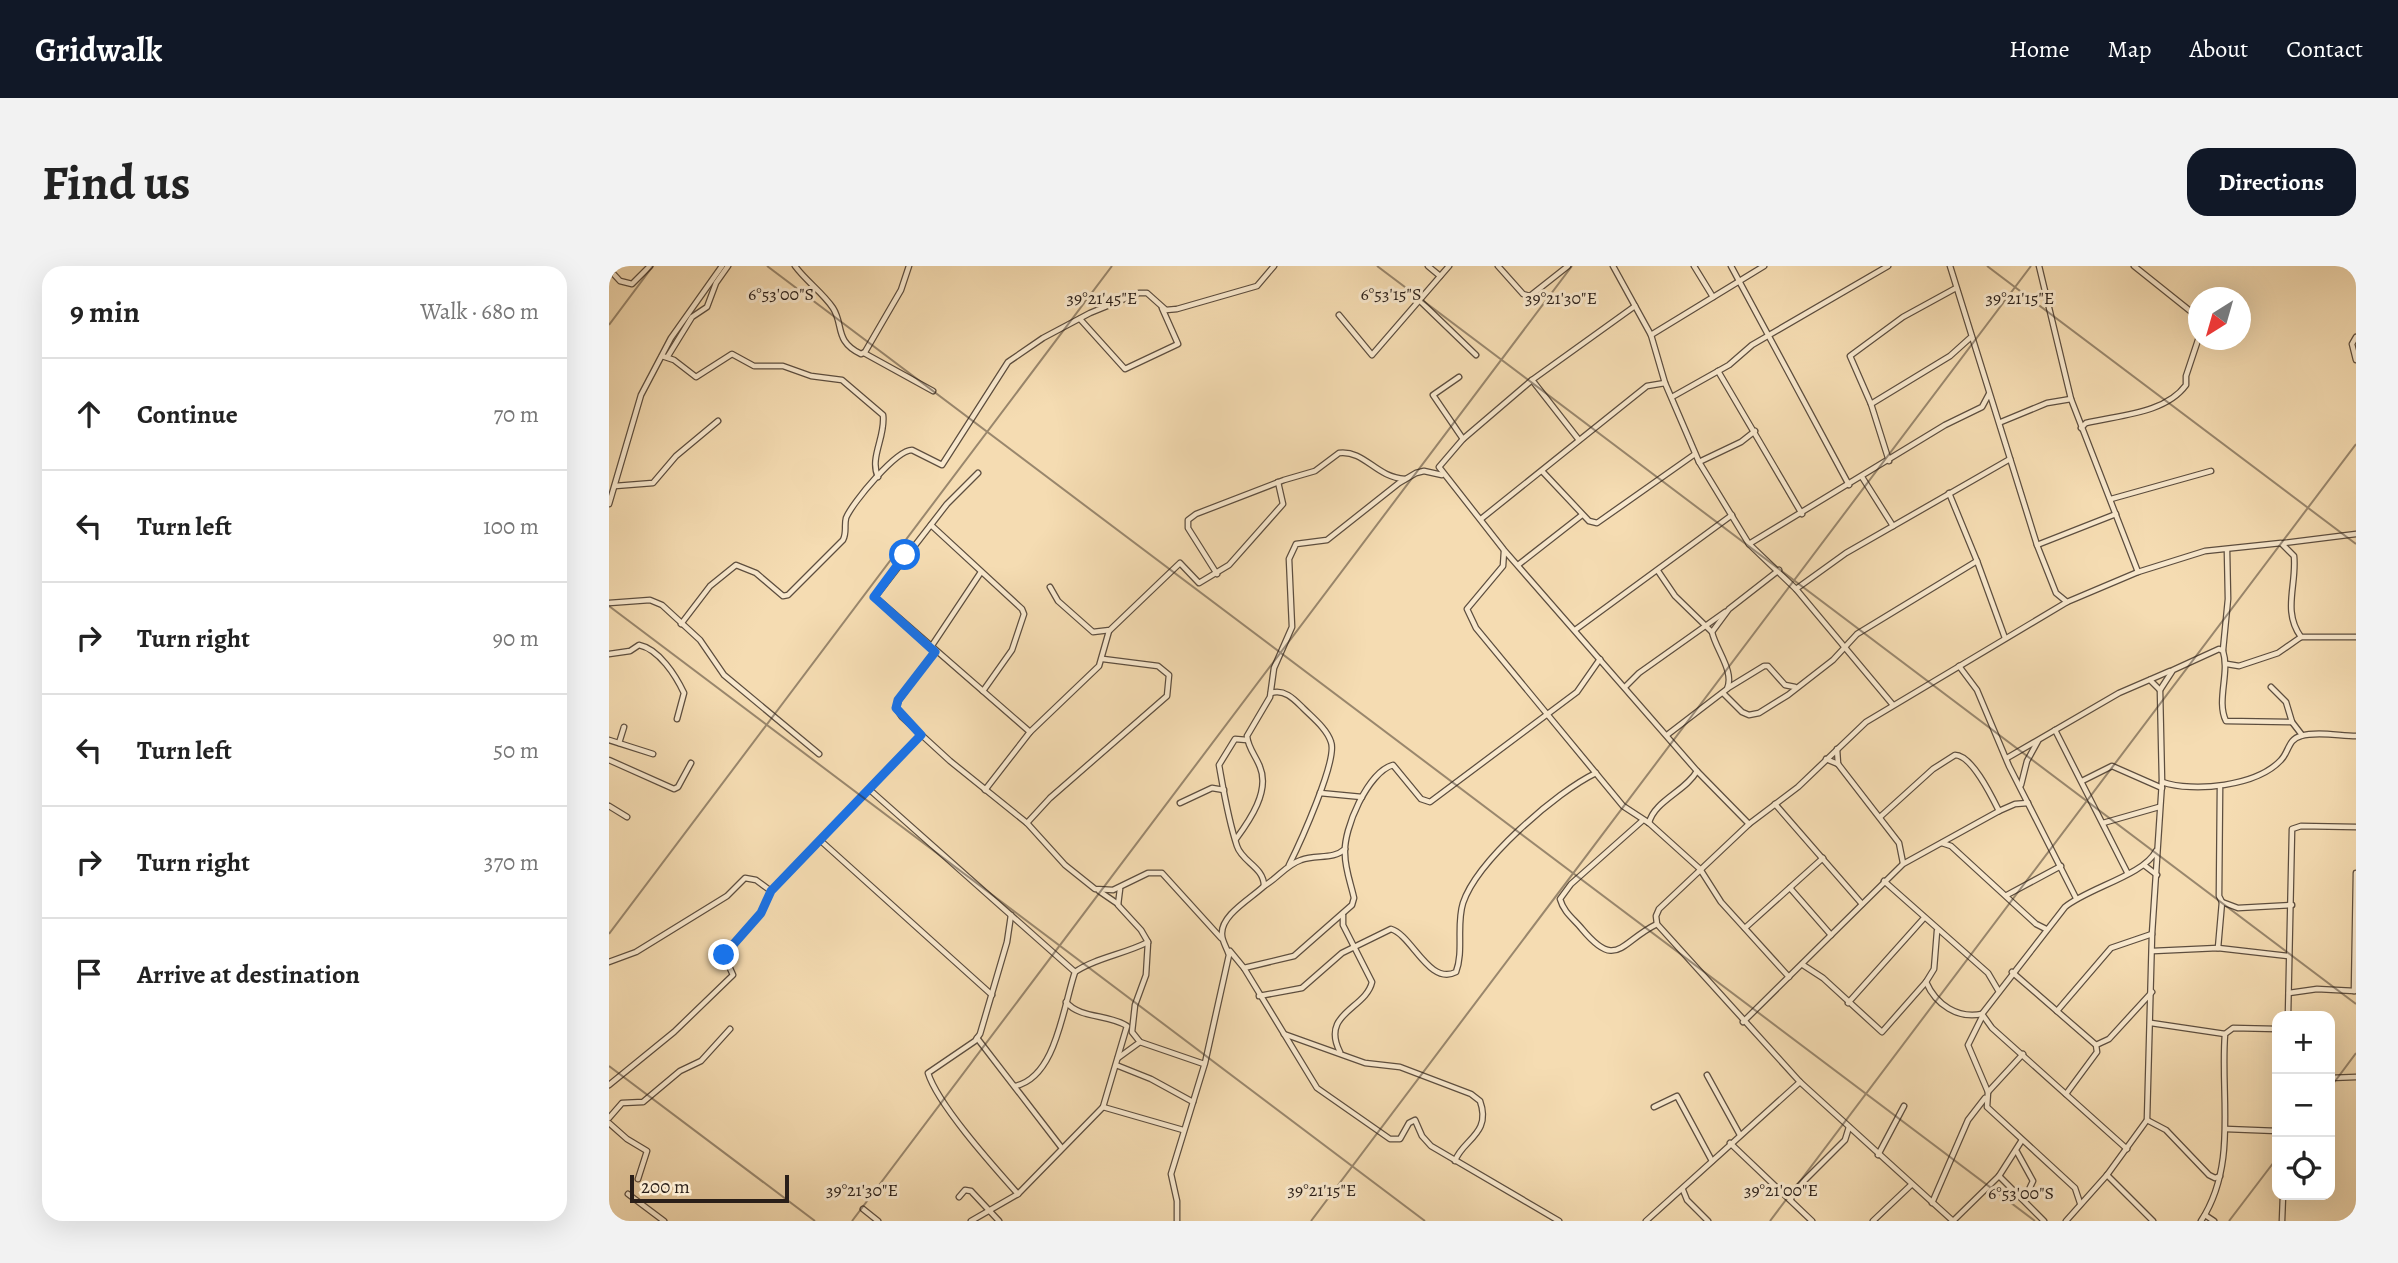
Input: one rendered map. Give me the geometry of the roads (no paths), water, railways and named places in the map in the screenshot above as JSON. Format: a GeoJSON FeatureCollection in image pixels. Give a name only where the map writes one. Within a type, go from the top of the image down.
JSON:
{"type":"FeatureCollection","features":[{"type":"Feature","properties":{"kind":"street"},"geometry":{"type":"LineString","coordinates":[[609,269],[620,281],[632,284],[650,266]]}},
{"type":"Feature","properties":{"kind":"street"},"geometry":{"type":"LineString","coordinates":[[665,356],[671,338],[722,266]]}},
{"type":"Feature","properties":{"kind":"street"},"geometry":{"type":"LineString","coordinates":[[609,503],[642,395],[692,317],[707,307],[716,283],[728,266]]}},
{"type":"Feature","properties":{"kind":"street"},"geometry":{"type":"LineString","coordinates":[[795,266],[832,307],[838,329],[858,354],[863,353],[933,391]]}},
{"type":"Feature","properties":{"kind":"street"},"geometry":{"type":"LineString","coordinates":[[863,353],[889,312],[909,266]]}},
{"type":"Feature","properties":{"kind":"street"},"geometry":{"type":"LineString","coordinates":[[1162,308],[1177,309],[1257,286],[1274,266]]}},
{"type":"Feature","properties":{"kind":"street"},"geometry":{"type":"LineString","coordinates":[[1428,266],[1440,276]]}},
{"type":"Feature","properties":{"kind":"street"},"geometry":{"type":"LineString","coordinates":[[1339,315],[1373,355],[1449,266]]}},
{"type":"Feature","properties":{"kind":"street"},"geometry":{"type":"LineString","coordinates":[[1498,266],[1527,296],[1568,266]]}},
{"type":"Feature","properties":{"kind":"street"},"geometry":{"type":"LineString","coordinates":[[1613,266],[1651,335],[1665,383],[1695,454],[1749,544],[1796,589],[1893,705]]}},
{"type":"Feature","properties":{"kind":"street"},"geometry":{"type":"LineString","coordinates":[[1694,266],[1713,297]]}},
{"type":"Feature","properties":{"kind":"street"},"geometry":{"type":"LineString","coordinates":[[1731,266],[1849,485]]}},
{"type":"Feature","properties":{"kind":"street"},"geometry":{"type":"LineString","coordinates":[[1651,335],[1763,266]]}},
{"type":"Feature","properties":{"kind":"street"},"geometry":{"type":"LineString","coordinates":[[1671,397],[1718,371],[1752,345],[1888,266]]}},
{"type":"Feature","properties":{"kind":"street"},"geometry":{"type":"LineString","coordinates":[[1950,266],[1970,338],[2001,422],[2037,545],[2056,593],[2067,602]]}},
{"type":"Feature","properties":{"kind":"street"},"geometry":{"type":"LineString","coordinates":[[2039,266],[2071,399],[2138,572]]}},
{"type":"Feature","properties":{"kind":"street"},"geometry":{"type":"LineString","coordinates":[[2134,266],[2188,309]]}},
{"type":"Feature","properties":{"kind":"street"},"geometry":{"type":"LineString","coordinates":[[1889,461],[1871,404],[1850,356],[1903,317],[1956,288]]}},
{"type":"Feature","properties":{"kind":"street"},"geometry":{"type":"LineString","coordinates":[[681,624],[710,586],[736,565],[756,573],[783,596],[788,595],[843,540],[847,515],[878,477],[906,450],[942,465],[1008,362],[1042,338],[1080,319],[1143,292],[1162,308],[1178,344],[1125,369],[1080,319]]}},
{"type":"Feature","properties":{"kind":"street"},"geometry":{"type":"LineString","coordinates":[[1419,300],[1476,355]]}},
{"type":"Feature","properties":{"kind":"street"},"geometry":{"type":"LineString","coordinates":[[1635,306],[1532,380],[1463,439],[1439,464],[1443,475],[1504,551],[1697,771],[1749,824]]}},
{"type":"Feature","properties":{"kind":"street"},"geometry":{"type":"LineString","coordinates":[[2356,337],[2352,344],[2356,360]]}},
{"type":"Feature","properties":{"kind":"street"},"geometry":{"type":"LineString","coordinates":[[1871,404],[1950,356],[1970,338]]}},
{"type":"Feature","properties":{"kind":"street"},"geometry":{"type":"LineString","coordinates":[[2081,428],[2087,423],[2170,400],[2186,385],[2186,376],[2195,350]]}},
{"type":"Feature","properties":{"kind":"street"},"geometry":{"type":"LineString","coordinates":[[665,356],[696,377],[732,354],[754,366],[783,366],[811,376],[842,380],[883,415],[881,443],[873,466],[878,477]]}},
{"type":"Feature","properties":{"kind":"street"},"geometry":{"type":"LineString","coordinates":[[1718,371],[1802,514]]}},
{"type":"Feature","properties":{"kind":"street"},"geometry":{"type":"LineString","coordinates":[[1459,377],[1433,395],[1463,439]]}},
{"type":"Feature","properties":{"kind":"street"},"geometry":{"type":"LineString","coordinates":[[1532,380],[1579,440]]}},
{"type":"Feature","properties":{"kind":"street"},"geometry":{"type":"LineString","coordinates":[[1481,520],[1647,386],[1665,383]]}},
{"type":"Feature","properties":{"kind":"street"},"geometry":{"type":"LineString","coordinates":[[1749,544],[1945,425],[1982,407],[1989,392]]}},
{"type":"Feature","properties":{"kind":"street"},"geometry":{"type":"LineString","coordinates":[[2001,422],[2047,403],[2071,399]]}},
{"type":"Feature","properties":{"kind":"street"},"geometry":{"type":"LineString","coordinates":[[615,486],[653,484],[677,456],[718,421]]}},
{"type":"Feature","properties":{"kind":"street"},"geometry":{"type":"LineString","coordinates":[[1699,462],[1741,442],[1755,431]]}},
{"type":"Feature","properties":{"kind":"street"},"geometry":{"type":"LineString","coordinates":[[1217,574],[1191,535],[1188,520],[1278,482],[1315,471],[1339,453],[1365,460],[1386,476],[1406,479]]}},
{"type":"Feature","properties":{"kind":"street"},"geometry":{"type":"LineString","coordinates":[[1542,471],[1582,515],[1597,523],[1695,454]]}},
{"type":"Feature","properties":{"kind":"street"},"geometry":{"type":"LineString","coordinates":[[1796,589],[1846,553],[2010,459]]}},
{"type":"Feature","properties":{"kind":"street"},"geometry":{"type":"LineString","coordinates":[[1236,839],[1251,817],[1261,793],[1262,773],[1247,740],[1250,727],[1271,693],[1275,668],[1293,620],[1288,584],[1292,548],[1327,540],[1406,479],[1422,471],[1443,475]]}},
{"type":"Feature","properties":{"kind":"street"},"geometry":{"type":"LineString","coordinates":[[2111,499],[2211,471]]}},
{"type":"Feature","properties":{"kind":"street"},"geometry":{"type":"LineString","coordinates":[[978,473],[874,595],[1030,732]]}},
{"type":"Feature","properties":{"kind":"street"},"geometry":{"type":"LineString","coordinates":[[1862,477],[1893,526]]}},
{"type":"Feature","properties":{"kind":"street"},"geometry":{"type":"LineString","coordinates":[[1050,587],[1058,601],[1087,627],[1102,633],[1110,630],[1180,563],[1195,583],[1217,574],[1229,565],[1280,508],[1283,501],[1278,482]]}},
{"type":"Feature","properties":{"kind":"street"},"geometry":{"type":"LineString","coordinates":[[1949,493],[2005,638]]}},
{"type":"Feature","properties":{"kind":"street"},"geometry":{"type":"LineString","coordinates":[[2037,545],[2116,514]]}},
{"type":"Feature","properties":{"kind":"street"},"geometry":{"type":"LineString","coordinates":[[1503,566],[1517,564],[1582,515]]}},
{"type":"Feature","properties":{"kind":"street"},"geometry":{"type":"LineString","coordinates":[[1575,630],[1732,516]]}},
{"type":"Feature","properties":{"kind":"street"},"geometry":{"type":"LineString","coordinates":[[931,525],[1019,604],[1024,614],[1012,650],[983,691]]}},
{"type":"Feature","properties":{"kind":"street"},"geometry":{"type":"LineString","coordinates":[[1642,821],[1571,884],[1560,899],[1568,915],[1598,948],[1606,952],[1618,950],[1657,924],[1659,909],[1700,869],[1867,722],[2067,602],[2138,572],[2205,551],[2356,534]]}},
{"type":"Feature","properties":{"kind":"street"},"geometry":{"type":"LineString","coordinates":[[2281,543],[2294,556],[2294,585],[2289,610],[2301,637]]}},
{"type":"Feature","properties":{"kind":"street"},"geometry":{"type":"LineString","coordinates":[[2227,550],[2228,599],[2223,651],[2227,664],[2224,717],[2226,721],[2292,722]]}},
{"type":"Feature","properties":{"kind":"street"},"geometry":{"type":"LineString","coordinates":[[1504,551],[1503,566],[1470,603],[1469,618],[1623,806],[1642,821],[1649,823],[1700,869],[1721,902],[1790,977]]}},
{"type":"Feature","properties":{"kind":"street"},"geometry":{"type":"LineString","coordinates":[[1725,691],[1742,712],[1749,715],[1767,708],[1833,660],[1842,647],[1877,621],[1977,561]]}},
{"type":"Feature","properties":{"kind":"street"},"geometry":{"type":"LineString","coordinates":[[1625,687],[1779,570]]}},
{"type":"Feature","properties":{"kind":"street"},"geometry":{"type":"LineString","coordinates":[[1658,571],[1675,596],[1711,632],[1730,675],[1725,691]]}},
{"type":"Feature","properties":{"kind":"street"},"geometry":{"type":"LineString","coordinates":[[981,572],[898,700],[896,708],[921,735],[1027,823],[1065,865],[1118,905],[1141,930],[1148,942],[1146,975],[1132,1031],[1140,1042],[1205,1064]]}},
{"type":"Feature","properties":{"kind":"street"},"geometry":{"type":"LineString","coordinates":[[2053,611],[2056,593]]}},
{"type":"Feature","properties":{"kind":"street"},"geometry":{"type":"LineString","coordinates":[[609,603],[655,601],[700,640],[724,675],[819,754]]}},
{"type":"Feature","properties":{"kind":"street"},"geometry":{"type":"LineString","coordinates":[[1711,632],[1729,609]]}},
{"type":"Feature","properties":{"kind":"street"},"geometry":{"type":"LineString","coordinates":[[985,790],[1030,732],[1103,659],[1110,630]]}},
{"type":"Feature","properties":{"kind":"street"},"geometry":{"type":"LineString","coordinates":[[2227,664],[2239,666],[2279,653],[2301,637],[2356,637]]}},
{"type":"Feature","properties":{"kind":"street"},"geometry":{"type":"LineString","coordinates":[[609,654],[630,651],[639,645],[659,659],[678,680],[684,693],[677,719]]}},
{"type":"Feature","properties":{"kind":"street"},"geometry":{"type":"LineString","coordinates":[[2007,758],[2119,693],[2219,649],[2223,651]]}},
{"type":"Feature","properties":{"kind":"street"},"geometry":{"type":"LineString","coordinates":[[1244,968],[1294,956],[1343,914],[1354,898],[1345,849],[1362,797],[1371,780],[1393,765],[1421,799],[1430,802],[1577,692],[1598,666],[1600,658]]}},
{"type":"Feature","properties":{"kind":"street"},"geometry":{"type":"LineString","coordinates":[[1027,823],[1050,798],[1167,696],[1169,675],[1159,666],[1103,659]]}},
{"type":"Feature","properties":{"kind":"street"},"geometry":{"type":"LineString","coordinates":[[1667,735],[1725,691],[1764,666],[1768,666],[1786,685],[1796,687]]}},
{"type":"Feature","properties":{"kind":"street"},"geometry":{"type":"LineString","coordinates":[[1959,666],[1977,690],[2028,803],[2076,898]]}},
{"type":"Feature","properties":{"kind":"street"},"geometry":{"type":"LineString","coordinates":[[2067,1220],[2107,1175],[2147,1120],[2152,934],[2162,785],[2160,690],[2173,670]]}},
{"type":"Feature","properties":{"kind":"street"},"geometry":{"type":"LineString","coordinates":[[2150,680],[2160,690]]}},
{"type":"Feature","properties":{"kind":"street"},"geometry":{"type":"LineString","coordinates":[[2271,687],[2286,702],[2292,722],[2302,735]]}},
{"type":"Feature","properties":{"kind":"street"},"geometry":{"type":"LineString","coordinates":[[1271,693],[1284,692],[1293,698],[1331,742],[1330,763],[1321,793],[1289,865]]}},
{"type":"Feature","properties":{"kind":"street"},"geometry":{"type":"LineString","coordinates":[[619,743],[624,727]]}},
{"type":"Feature","properties":{"kind":"street"},"geometry":{"type":"LineString","coordinates":[[2055,730],[2127,872]]}},
{"type":"Feature","properties":{"kind":"street"},"geometry":{"type":"LineString","coordinates":[[609,1085],[674,1032],[733,975],[724,955],[761,913],[771,891],[921,735]]}},
{"type":"Feature","properties":{"kind":"street"},"geometry":{"type":"LineString","coordinates":[[2082,781],[2112,766],[2162,785],[2220,788],[2264,772],[2283,758],[2290,743],[2302,735],[2356,736]]}},
{"type":"Feature","properties":{"kind":"street"},"geometry":{"type":"LineString","coordinates":[[1247,740],[1235,739],[1220,760],[1226,816],[1240,852],[1264,877],[1264,886]]}},
{"type":"Feature","properties":{"kind":"street"},"geometry":{"type":"LineString","coordinates":[[609,740],[653,754]]}},
{"type":"Feature","properties":{"kind":"street"},"geometry":{"type":"LineString","coordinates":[[2021,786],[2027,761],[2038,741]]}},
{"type":"Feature","properties":{"kind":"street"},"geometry":{"type":"LineString","coordinates":[[1837,749],[1838,764]]}},
{"type":"Feature","properties":{"kind":"street"},"geometry":{"type":"LineString","coordinates":[[1880,817],[1933,768],[1955,755],[1964,757],[1985,784],[1999,811]]}},
{"type":"Feature","properties":{"kind":"street"},"geometry":{"type":"LineString","coordinates":[[1826,759],[1838,764],[1880,817],[1899,843],[1903,852],[1903,864]]}},
{"type":"Feature","properties":{"kind":"street"},"geometry":{"type":"LineString","coordinates":[[609,760],[674,789],[678,787],[691,763]]}},
{"type":"Feature","properties":{"kind":"street"},"geometry":{"type":"LineString","coordinates":[[1649,823],[1653,813],[1693,778],[1697,771]]}},
{"type":"Feature","properties":{"kind":"street"},"geometry":{"type":"LineString","coordinates":[[1259,996],[1302,988],[1354,946],[1391,929],[1397,930],[1435,970],[1443,974],[1456,972],[1462,906],[1473,879],[1561,794],[1596,773]]}},
{"type":"Feature","properties":{"kind":"street"},"geometry":{"type":"LineString","coordinates":[[1180,803],[1212,788],[1224,790]]}},
{"type":"Feature","properties":{"kind":"street"},"geometry":{"type":"LineString","coordinates":[[2218,948],[2223,902],[2220,896],[2220,788]]}},
{"type":"Feature","properties":{"kind":"street"},"geometry":{"type":"LineString","coordinates":[[870,790],[1075,972]]}},
{"type":"Feature","properties":{"kind":"street"},"geometry":{"type":"LineString","coordinates":[[2016,804],[2023,792]]}},
{"type":"Feature","properties":{"kind":"street"},"geometry":{"type":"LineString","coordinates":[[1321,793],[1362,797]]}},
{"type":"Feature","properties":{"kind":"street"},"geometry":{"type":"LineString","coordinates":[[1743,1022],[1903,864],[1999,811],[2016,804],[2028,803]]}},
{"type":"Feature","properties":{"kind":"street"},"geometry":{"type":"LineString","coordinates":[[1776,804],[1862,904]]}},
{"type":"Feature","properties":{"kind":"street"},"geometry":{"type":"LineString","coordinates":[[609,806],[627,817]]}},
{"type":"Feature","properties":{"kind":"street"},"geometry":{"type":"LineString","coordinates":[[2103,823],[2159,807]]}},
{"type":"Feature","properties":{"kind":"street"},"geometry":{"type":"LineString","coordinates":[[2288,1011],[2292,830],[2301,826],[2356,827]]}},
{"type":"Feature","properties":{"kind":"street"},"geometry":{"type":"LineString","coordinates":[[1951,846],[1953,836]]}},
{"type":"Feature","properties":{"kind":"street"},"geometry":{"type":"LineString","coordinates":[[821,841],[992,995]]}},
{"type":"Feature","properties":{"kind":"street"},"geometry":{"type":"LineString","coordinates":[[1941,842],[1951,846],[2007,895],[2036,925],[2046,929]]}},
{"type":"Feature","properties":{"kind":"street"},"geometry":{"type":"LineString","coordinates":[[1222,939],[1224,923],[1289,865],[1304,858],[1337,855],[1345,849]]}},
{"type":"Feature","properties":{"kind":"street"},"geometry":{"type":"LineString","coordinates":[[1986,1107],[1987,1094],[1968,1045],[1998,991],[2046,929],[2076,898],[2144,865],[2157,850]]}},
{"type":"Feature","properties":{"kind":"street"},"geometry":{"type":"LineString","coordinates":[[1745,928],[1823,858]]}},
{"type":"Feature","properties":{"kind":"street"},"geometry":{"type":"LineString","coordinates":[[2144,865],[2157,875]]}},
{"type":"Feature","properties":{"kind":"street"},"geometry":{"type":"LineString","coordinates":[[2007,895],[2061,866]]}},
{"type":"Feature","properties":{"kind":"street"},"geometry":{"type":"LineString","coordinates":[[1095,889],[1120,888],[1148,873],[1162,873],[1222,939],[1244,968],[1311,1080],[1333,1100],[1385,1136],[1396,1140],[1403,1136],[1409,1123],[1415,1120],[1425,1141],[1559,1221]]}},
{"type":"Feature","properties":{"kind":"street"},"geometry":{"type":"LineString","coordinates":[[2290,993],[2317,989],[2355,990],[2356,873]]}},
{"type":"Feature","properties":{"kind":"street"},"geometry":{"type":"LineString","coordinates":[[609,962],[636,952],[727,895],[745,878],[756,880],[771,891]]}},
{"type":"Feature","properties":{"kind":"street"},"geometry":{"type":"LineString","coordinates":[[1884,881],[1937,931],[1988,973],[1998,991]]}},
{"type":"Feature","properties":{"kind":"street"},"geometry":{"type":"LineString","coordinates":[[1118,905],[1120,888]]}},
{"type":"Feature","properties":{"kind":"street"},"geometry":{"type":"LineString","coordinates":[[1790,888],[1831,936]]}},
{"type":"Feature","properties":{"kind":"street"},"geometry":{"type":"LineString","coordinates":[[2223,902],[2238,908],[2292,905]]}},
{"type":"Feature","properties":{"kind":"street"},"geometry":{"type":"LineString","coordinates":[[1341,1053],[1335,1038],[1341,1017],[1369,992],[1372,982],[1343,925],[1343,914]]}},
{"type":"Feature","properties":{"kind":"street"},"geometry":{"type":"LineString","coordinates":[[1011,915],[1007,942],[986,1023],[977,1038],[930,1071],[928,1076],[982,1152],[1018,1194]]}},
{"type":"Feature","properties":{"kind":"street"},"geometry":{"type":"LineString","coordinates":[[1848,1003],[1924,918]]}},
{"type":"Feature","properties":{"kind":"street"},"geometry":{"type":"LineString","coordinates":[[1332,924],[1343,925]]}},
{"type":"Feature","properties":{"kind":"street"},"geometry":{"type":"LineString","coordinates":[[1657,924],[1800,1082],[1953,1221],[1999,1177],[2022,1140]]}},
{"type":"Feature","properties":{"kind":"street"},"geometry":{"type":"LineString","coordinates":[[1803,965],[1822,978],[1882,1032],[1926,982],[1934,969],[1937,931]]}},
{"type":"Feature","properties":{"kind":"street"},"geometry":{"type":"LineString","coordinates":[[2057,1011],[2111,948],[2152,934]]}},
{"type":"Feature","properties":{"kind":"street"},"geometry":{"type":"LineString","coordinates":[[1015,1086],[1027,1083],[1042,1071],[1052,1053],[1075,972],[1090,964],[1127,954],[1148,942]]}},
{"type":"Feature","properties":{"kind":"street"},"geometry":{"type":"LineString","coordinates":[[1177,1221],[1177,1201],[1171,1174],[1205,1064],[1229,955],[1227,948]]}},
{"type":"Feature","properties":{"kind":"street"},"geometry":{"type":"LineString","coordinates":[[2153,951],[2218,948],[2288,956]]}},
{"type":"Feature","properties":{"kind":"street"},"geometry":{"type":"LineString","coordinates":[[2013,972],[2096,1045],[2097,1052],[2066,1094]]}},
{"type":"Feature","properties":{"kind":"street"},"geometry":{"type":"LineString","coordinates":[[1926,982],[1930,991],[1949,1009],[1969,1017],[1982,1016],[2127,1149]]}},
{"type":"Feature","properties":{"kind":"street"},"geometry":{"type":"LineString","coordinates":[[2096,1045],[2109,1039],[2152,991]]}},
{"type":"Feature","properties":{"kind":"street"},"geometry":{"type":"LineString","coordinates":[[971,1221],[1018,1194],[1061,1147],[1103,1108],[1127,1026],[1075,1010],[1065,1002]]}},
{"type":"Feature","properties":{"kind":"street"},"geometry":{"type":"LineString","coordinates":[[2151,1023],[2225,1034],[2233,1028],[2272,1030]]}},
{"type":"Feature","properties":{"kind":"street"},"geometry":{"type":"LineString","coordinates":[[638,1179],[646,1161],[646,1147],[627,1139],[609,1120],[622,1103],[643,1102],[680,1071],[701,1061],[730,1029]]}},
{"type":"Feature","properties":{"kind":"street"},"geometry":{"type":"LineString","coordinates":[[1283,1033],[1365,1063],[1388,1064],[1444,1081],[1480,1101],[1483,1110],[1478,1130],[1455,1161]]}},
{"type":"Feature","properties":{"kind":"street"},"geometry":{"type":"LineString","coordinates":[[2201,1221],[2221,1175],[2226,1129],[2225,1034]]}},
{"type":"Feature","properties":{"kind":"street"},"geometry":{"type":"LineString","coordinates":[[977,1038],[1061,1147]]}},
{"type":"Feature","properties":{"kind":"street"},"geometry":{"type":"LineString","coordinates":[[1117,1062],[1140,1042]]}},
{"type":"Feature","properties":{"kind":"street"},"geometry":{"type":"LineString","coordinates":[[1932,1203],[1968,1120],[2023,1054]]}},
{"type":"Feature","properties":{"kind":"street"},"geometry":{"type":"LineString","coordinates":[[1117,1062],[1193,1102]]}},
{"type":"Feature","properties":{"kind":"street"},"geometry":{"type":"LineString","coordinates":[[1707,1075],[1740,1135]]}},
{"type":"Feature","properties":{"kind":"street"},"geometry":{"type":"LineString","coordinates":[[2335,1078],[2356,1077]]}},
{"type":"Feature","properties":{"kind":"street"},"geometry":{"type":"LineString","coordinates":[[1646,1221],[1800,1082]]}},
{"type":"Feature","properties":{"kind":"street"},"geometry":{"type":"LineString","coordinates":[[1654,1107],[1677,1096],[1711,1161]]}},
{"type":"Feature","properties":{"kind":"street"},"geometry":{"type":"LineString","coordinates":[[1878,1155],[1904,1106]]}},
{"type":"Feature","properties":{"kind":"street"},"geometry":{"type":"LineString","coordinates":[[1978,1106],[1986,1107],[2075,1188],[2080,1203]]}},
{"type":"Feature","properties":{"kind":"street"},"geometry":{"type":"LineString","coordinates":[[1103,1108],[1184,1130]]}},
{"type":"Feature","properties":{"kind":"street"},"geometry":{"type":"LineString","coordinates":[[2147,1120],[2166,1130],[2213,1177],[2221,1175]]}},
{"type":"Feature","properties":{"kind":"street"},"geometry":{"type":"LineString","coordinates":[[1790,1200],[1801,1184],[1845,1139],[1849,1127]]}},
{"type":"Feature","properties":{"kind":"street"},"geometry":{"type":"LineString","coordinates":[[2226,1129],[2272,1131]]}},
{"type":"Feature","properties":{"kind":"street"},"geometry":{"type":"LineString","coordinates":[[1730,1143],[1812,1221]]}},
{"type":"Feature","properties":{"kind":"street"},"geometry":{"type":"LineString","coordinates":[[2017,1152],[2033,1181],[2024,1200]]}},
{"type":"Feature","properties":{"kind":"street"},"geometry":{"type":"LineString","coordinates":[[2107,1175],[2153,1221]]}},
{"type":"Feature","properties":{"kind":"street"},"geometry":{"type":"LineString","coordinates":[[1999,1177],[2044,1221]]}},
{"type":"Feature","properties":{"kind":"street"},"geometry":{"type":"LineString","coordinates":[[1873,1221],[1911,1185]]}},
{"type":"Feature","properties":{"kind":"street"},"geometry":{"type":"LineString","coordinates":[[959,1197],[968,1189],[999,1221]]}},
{"type":"Feature","properties":{"kind":"street"},"geometry":{"type":"LineString","coordinates":[[1683,1190],[1687,1200],[1708,1221]]}},
{"type":"Feature","properties":{"kind":"street"},"geometry":{"type":"LineString","coordinates":[[628,1194],[664,1221]]}},
{"type":"Feature","properties":{"kind":"street"},"geometry":{"type":"LineString","coordinates":[[2282,1221],[2283,1200]]}},
{"type":"Feature","properties":{"kind":"street"},"geometry":{"type":"LineString","coordinates":[[863,1209],[879,1221]]}},
{"type":"Feature","properties":{"kind":"street"},"geometry":{"type":"LineString","coordinates":[[2205,1215],[2214,1221]]}}]}
